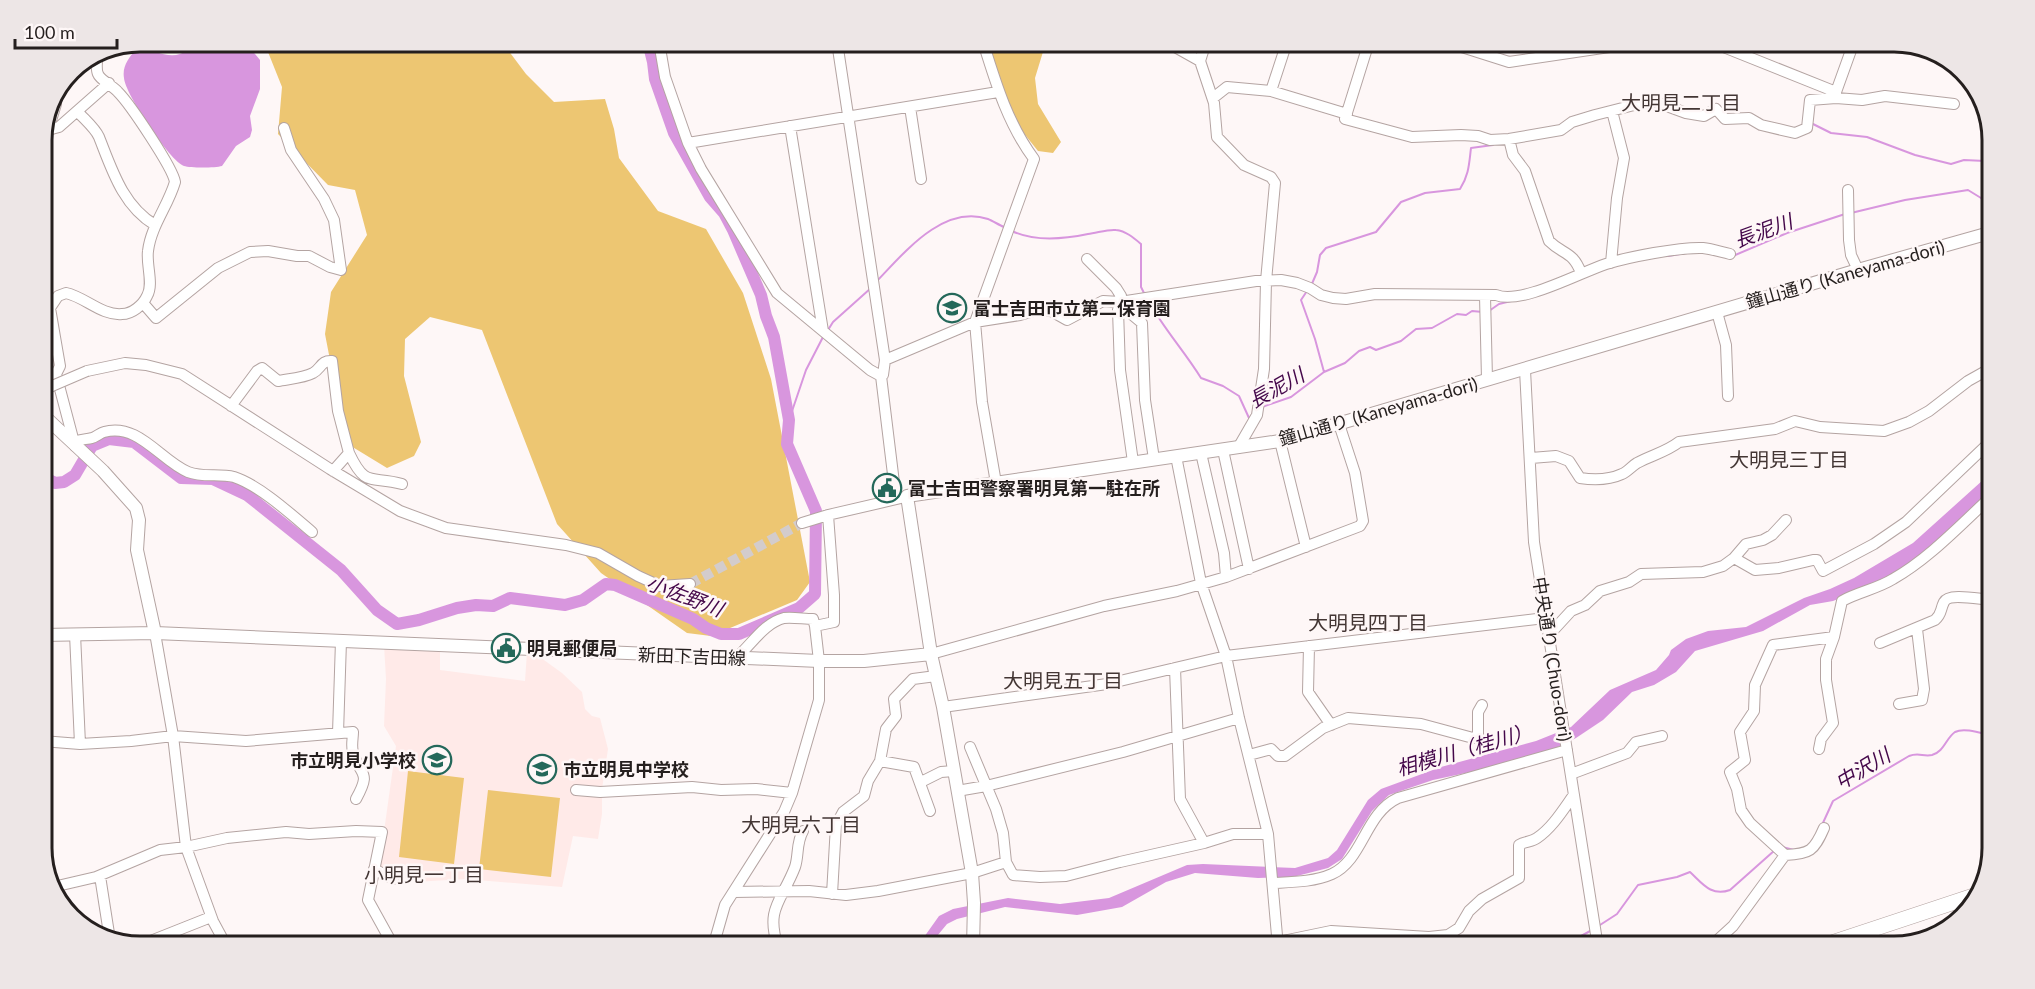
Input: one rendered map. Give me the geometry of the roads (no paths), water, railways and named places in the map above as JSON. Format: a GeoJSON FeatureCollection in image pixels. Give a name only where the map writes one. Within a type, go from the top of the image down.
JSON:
{"type":"FeatureCollection","features":[{"type":"Feature","properties":{"kind":"highway"},"geometry":{"type":"LineString","coordinates":[[1849,937],[1967,898]]}},
{"type":"Feature","properties":{"kind":"highway"},"geometry":{"type":"LineString","coordinates":[[1878,937],[1958,910]]}},
{"type":"Feature","properties":{"kind":"main road","name":"鐘山通り (Kaneyama-dori)"},"geometry":{"type":"LineString","coordinates":[[901,498],[1280,441],[1982,235]]}},
{"type":"Feature","properties":{"kind":"main road"},"geometry":{"type":"LineString","coordinates":[[53,424],[104,471],[136,508],[140,520],[137,550],[155,633]]}},
{"type":"Feature","properties":{"kind":"main road"},"geometry":{"type":"LineString","coordinates":[[901,498],[943,707],[972,873],[975,903],[973,937]]}},
{"type":"Feature","properties":{"kind":"main road","name":"新田下吉田線"},"geometry":{"type":"LineString","coordinates":[[53,635],[155,633],[819,661],[864,661],[931,654]]}},
{"type":"Feature","properties":{"kind":"street"},"geometry":{"type":"LineString","coordinates":[[661,52],[665,77],[688,143],[701,169],[777,293],[870,370],[881,376]]}},
{"type":"Feature","properties":{"kind":"street"},"geometry":{"type":"LineString","coordinates":[[806,522],[828,514],[901,498],[881,376],[885,360],[838,52]]}},
{"type":"Feature","properties":{"kind":"street"},"geometry":{"type":"LineString","coordinates":[[986,52],[998,92],[1019,139],[1034,159],[975,321],[982,402],[996,483]]}},
{"type":"Feature","properties":{"kind":"street"},"geometry":{"type":"LineString","coordinates":[[1184,52],[1200,61]]}},
{"type":"Feature","properties":{"kind":"street"},"geometry":{"type":"LineString","coordinates":[[1203,52],[1200,61],[1213,98],[1217,137],[1244,165],[1271,177],[1275,183],[1266,281],[1264,369],[1257,415],[1238,448]]}},
{"type":"Feature","properties":{"kind":"street"},"geometry":{"type":"LineString","coordinates":[[1271,91],[1284,52]]}},
{"type":"Feature","properties":{"kind":"street"},"geometry":{"type":"LineString","coordinates":[[1366,52],[1345,118],[1412,136],[1461,135],[1478,136],[1490,140],[1509,140],[1561,130],[1572,123],[1653,101],[1686,113],[1704,116],[1716,109],[1725,119],[1749,118],[1761,125],[1795,133],[1807,128],[1810,100],[1836,95]]}},
{"type":"Feature","properties":{"kind":"street"},"geometry":{"type":"LineString","coordinates":[[1478,52],[1509,62],[1576,52]]}},
{"type":"Feature","properties":{"kind":"street"},"geometry":{"type":"LineString","coordinates":[[1735,52],[1836,95],[1862,100],[1885,96],[1954,104]]}},
{"type":"Feature","properties":{"kind":"street"},"geometry":{"type":"LineString","coordinates":[[1836,95],[1851,52]]}},
{"type":"Feature","properties":{"kind":"street"},"geometry":{"type":"LineString","coordinates":[[53,304],[58,296],[66,293],[115,314],[128,313],[143,303],[149,293],[147,256],[155,225],[175,184],[174,177],[131,108],[110,83],[102,80],[98,75],[97,64]]}},
{"type":"Feature","properties":{"kind":"street"},"geometry":{"type":"LineString","coordinates":[[54,128],[78,112],[110,83]]}},
{"type":"Feature","properties":{"kind":"street"},"geometry":{"type":"LineString","coordinates":[[1213,98],[1227,87],[1271,91],[1347,114]]}},
{"type":"Feature","properties":{"kind":"street"},"geometry":{"type":"LineString","coordinates":[[688,143],[998,92]]}},
{"type":"Feature","properties":{"kind":"street"},"geometry":{"type":"LineString","coordinates":[[910,107],[921,179]]}},
{"type":"Feature","properties":{"kind":"street"},"geometry":{"type":"LineString","coordinates":[[1611,262],[1623,158],[1612,111]]}},
{"type":"Feature","properties":{"kind":"street"},"geometry":{"type":"LineString","coordinates":[[78,112],[98,135],[125,196],[141,216],[155,225]]}},
{"type":"Feature","properties":{"kind":"street"},"geometry":{"type":"LineString","coordinates":[[790,126],[823,331]]}},
{"type":"Feature","properties":{"kind":"street"},"geometry":{"type":"LineString","coordinates":[[143,303],[156,318],[218,268],[240,256],[259,251],[309,256],[341,270],[334,220],[324,199],[291,150],[284,128]]}},
{"type":"Feature","properties":{"kind":"street"},"geometry":{"type":"LineString","coordinates":[[1509,140],[1514,155],[1525,171],[1549,241],[1575,259],[1581,273]]}},
{"type":"Feature","properties":{"kind":"street"},"geometry":{"type":"LineString","coordinates":[[1848,190],[1849,240],[1851,255],[1857,270]]}},
{"type":"Feature","properties":{"kind":"street"},"geometry":{"type":"LineString","coordinates":[[885,360],[975,321],[1020,315],[1037,310],[1052,311],[1067,320],[1103,301],[1121,302],[1281,280],[1297,283],[1321,295],[1333,298],[1346,299],[1375,294],[1504,298],[1527,294],[1611,262],[1673,250],[1704,248],[1730,254]]}},
{"type":"Feature","properties":{"kind":"street"},"geometry":{"type":"LineString","coordinates":[[1087,259],[1121,296],[1118,310],[1120,370],[1133,462]]}},
{"type":"Feature","properties":{"kind":"street"},"geometry":{"type":"LineString","coordinates":[[1485,296],[1486,380]]}},
{"type":"Feature","properties":{"kind":"street"},"geometry":{"type":"LineString","coordinates":[[1121,302],[1142,323],[1145,400],[1154,459]]}},
{"type":"Feature","properties":{"kind":"street"},"geometry":{"type":"LineString","coordinates":[[1717,312],[1726,345],[1728,396]]}},
{"type":"Feature","properties":{"kind":"street"},"geometry":{"type":"LineString","coordinates":[[53,325],[60,366],[56,374],[75,444],[82,438],[90,439],[105,431],[135,435],[162,456],[189,472],[200,475],[219,474],[245,483],[281,507],[312,532]]}},
{"type":"Feature","properties":{"kind":"street"},"geometry":{"type":"LineString","coordinates":[[231,405],[257,371],[262,368],[278,381],[313,374],[321,363],[332,361],[338,411],[349,453],[362,474],[369,479],[385,479],[402,484]]}},
{"type":"Feature","properties":{"kind":"street"},"geometry":{"type":"LineString","coordinates":[[53,385],[87,370],[125,363],[146,365],[182,374],[400,511],[446,528],[566,545],[598,553],[660,586],[690,584]]}},
{"type":"Feature","properties":{"kind":"street","name":"中央通り (Chuo-dori)"},"geometry":{"type":"LineString","coordinates":[[1525,370],[1534,542],[1596,937]]}},
{"type":"Feature","properties":{"kind":"street"},"geometry":{"type":"LineString","coordinates":[[1531,458],[1556,456],[1569,461],[1580,478],[1591,480],[1623,474],[1637,464],[1666,452],[1679,442],[1775,429],[1795,421],[1820,427],[1884,431],[1910,422],[1929,411],[1982,373]]}},
{"type":"Feature","properties":{"kind":"street"},"geometry":{"type":"LineString","coordinates":[[931,654],[1104,606],[1177,591],[1226,577],[1360,526],[1363,521],[1354,473],[1339,424]]}},
{"type":"Feature","properties":{"kind":"street"},"geometry":{"type":"LineString","coordinates":[[1280,441],[1306,547]]}},
{"type":"Feature","properties":{"kind":"street"},"geometry":{"type":"LineString","coordinates":[[1734,558],[1755,570],[1779,568],[1817,560],[1823,571],[1874,544],[1906,522],[1982,449]]}},
{"type":"Feature","properties":{"kind":"street"},"geometry":{"type":"LineString","coordinates":[[1223,450],[1249,569]]}},
{"type":"Feature","properties":{"kind":"street"},"geometry":{"type":"LineString","coordinates":[[333,471],[349,453]]}},
{"type":"Feature","properties":{"kind":"street"},"geometry":{"type":"LineString","coordinates":[[1201,453],[1224,554],[1226,577]]}},
{"type":"Feature","properties":{"kind":"street"},"geometry":{"type":"LineString","coordinates":[[1176,456],[1201,583],[1226,656],[1268,834],[1277,937]]}},
{"type":"Feature","properties":{"kind":"street"},"geometry":{"type":"LineString","coordinates":[[1819,749],[1821,739],[1833,723],[1826,680],[1826,659],[1842,601],[1891,581],[1902,574],[1934,549],[1982,505]]}},
{"type":"Feature","properties":{"kind":"street"},"geometry":{"type":"LineString","coordinates":[[815,626],[834,622],[828,514]]}},
{"type":"Feature","properties":{"kind":"street"},"geometry":{"type":"LineString","coordinates":[[1548,636],[1571,611],[1585,605],[1600,591],[1629,582],[1636,575],[1703,572],[1723,566],[1734,558],[1746,544],[1772,535],[1786,520]]}},
{"type":"Feature","properties":{"kind":"street"},"geometry":{"type":"LineString","coordinates":[[1880,643],[1935,620],[1941,615],[1947,599],[1955,596],[1982,599]]}},
{"type":"Feature","properties":{"kind":"street"},"geometry":{"type":"LineString","coordinates":[[715,937],[725,905],[784,812],[792,793],[819,700],[819,661],[813,619],[784,618],[762,630],[737,657]]}},
{"type":"Feature","properties":{"kind":"street"},"geometry":{"type":"LineString","coordinates":[[943,707],[1107,684],[1226,656],[1545,618]]}},
{"type":"Feature","properties":{"kind":"street"},"geometry":{"type":"LineString","coordinates":[[1899,704],[1922,700],[1924,688],[1917,629]]}},
{"type":"Feature","properties":{"kind":"street"},"geometry":{"type":"LineString","coordinates":[[155,633],[173,736],[186,847],[222,937]]}},
{"type":"Feature","properties":{"kind":"street"},"geometry":{"type":"LineString","coordinates":[[75,634],[80,744]]}},
{"type":"Feature","properties":{"kind":"street"},"geometry":{"type":"LineString","coordinates":[[1824,828],[1816,846],[1802,854],[1785,855],[1750,823],[1741,810],[1737,789],[1730,772],[1745,760],[1740,732],[1754,711],[1755,685],[1773,645],[1834,636]]}},
{"type":"Feature","properties":{"kind":"street"},"geometry":{"type":"LineString","coordinates":[[338,733],[341,641]]}},
{"type":"Feature","properties":{"kind":"street"},"geometry":{"type":"LineString","coordinates":[[1309,646],[1308,692],[1331,725]]}},
{"type":"Feature","properties":{"kind":"street"},"geometry":{"type":"LineString","coordinates":[[1175,668],[1180,799],[1204,843]]}},
{"type":"Feature","properties":{"kind":"street"},"geometry":{"type":"LineString","coordinates":[[832,894],[836,825],[843,812],[864,796],[867,781],[880,761],[886,729],[896,716],[894,699],[913,680],[936,676]]}},
{"type":"Feature","properties":{"kind":"street"},"geometry":{"type":"LineString","coordinates":[[1249,755],[1271,749],[1278,756],[1285,756],[1323,728],[1348,718],[1421,724],[1473,738],[1478,735],[1478,712],[1482,705]]}},
{"type":"Feature","properties":{"kind":"street"},"geometry":{"type":"LineString","coordinates":[[957,791],[986,786],[1177,737],[1239,718]]}},
{"type":"Feature","properties":{"kind":"street"},"geometry":{"type":"LineString","coordinates":[[53,742],[80,744],[173,736],[246,741],[353,732],[352,750],[365,778],[356,799]]}},
{"type":"Feature","properties":{"kind":"street"},"geometry":{"type":"LineString","coordinates":[[1571,774],[1626,753],[1636,742],[1662,736]]}},
{"type":"Feature","properties":{"kind":"street"},"geometry":{"type":"LineString","coordinates":[[970,747],[996,809],[1003,833],[1006,862],[1013,875],[1040,878],[1066,876],[1233,834],[1268,834]]}},
{"type":"Feature","properties":{"kind":"street"},"geometry":{"type":"LineString","coordinates":[[1273,883],[1315,879],[1332,874],[1350,858],[1378,813],[1398,798],[1567,748]]}},
{"type":"Feature","properties":{"kind":"street"},"geometry":{"type":"LineString","coordinates":[[880,761],[914,767],[930,811]]}},
{"type":"Feature","properties":{"kind":"street"},"geometry":{"type":"LineString","coordinates":[[921,782],[941,772],[954,771]]}},
{"type":"Feature","properties":{"kind":"street"},"geometry":{"type":"LineString","coordinates":[[576,790],[600,792],[692,787],[721,790],[756,789],[792,793]]}},
{"type":"Feature","properties":{"kind":"street"},"geometry":{"type":"LineString","coordinates":[[1298,937],[1330,931],[1429,937],[1448,935],[1459,928],[1469,911],[1482,899],[1519,878],[1519,845],[1535,840],[1547,830],[1573,796]]}},
{"type":"Feature","properties":{"kind":"street"},"geometry":{"type":"LineString","coordinates":[[775,937],[772,918],[796,865],[797,840],[803,831]]}},
{"type":"Feature","properties":{"kind":"street"},"geometry":{"type":"LineString","coordinates":[[61,885],[100,876],[160,850],[227,838],[286,832],[309,834],[382,832],[368,900],[388,937]]}},
{"type":"Feature","properties":{"kind":"street"},"geometry":{"type":"LineString","coordinates":[[1721,937],[1733,926],[1785,855]]}},
{"type":"Feature","properties":{"kind":"street"},"geometry":{"type":"LineString","coordinates":[[734,892],[784,891],[846,895],[972,873],[1006,862]]}},
{"type":"Feature","properties":{"kind":"street"},"geometry":{"type":"LineString","coordinates":[[374,869],[393,879]]}},
{"type":"Feature","properties":{"kind":"street"},"geometry":{"type":"LineString","coordinates":[[100,876],[108,930]]}},
{"type":"Feature","properties":{"kind":"street"},"geometry":{"type":"LineString","coordinates":[[160,937],[212,916]]}},
{"type":"Feature","properties":{"kind":"waterway","name":"小佐野川"},"geometry":{"type":"LineString","coordinates":[[53,482],[64,482],[75,475],[92,446],[109,439],[134,442],[181,478],[213,479],[247,495],[341,570],[377,610],[397,624],[419,620],[457,608],[476,605],[493,606],[510,598],[565,605],[583,600],[606,584],[615,585],[693,619],[721,634],[739,634],[799,608],[815,594],[816,511],[787,444],[789,420],[774,337],[761,295],[733,230],[724,213],[710,197],[674,133],[655,79],[650,52]]}},
{"type":"Feature","properties":{"kind":"waterway"},"geometry":{"type":"LineString","coordinates":[[1813,124],[1831,133],[1867,137],[1915,155],[1951,164],[1964,160],[1982,161]]}},
{"type":"Feature","properties":{"kind":"waterway"},"geometry":{"type":"LineString","coordinates":[[1311,286],[1317,272],[1320,255],[1326,248],[1376,232],[1401,202],[1425,193],[1460,189],[1467,174],[1471,148],[1493,145]]}},
{"type":"Feature","properties":{"kind":"waterway","name":"長泥川"},"geometry":{"type":"LineString","coordinates":[[1851,213],[1905,200],[1968,190],[1982,199]]}},
{"type":"Feature","properties":{"kind":"waterway","name":"長泥川"},"geometry":{"type":"LineString","coordinates":[[1733,256],[1787,233],[1845,214]]}},
{"type":"Feature","properties":{"kind":"waterway","name":"長泥川"},"geometry":{"type":"LineString","coordinates":[[877,281],[912,245],[940,225],[955,218],[971,216],[988,219],[1004,227]]}},
{"type":"Feature","properties":{"kind":"waterway","name":"長泥川"},"geometry":{"type":"LineString","coordinates":[[1012,231],[1040,238],[1069,237],[1110,230],[1126,233],[1141,244],[1141,287],[1145,295]]}},
{"type":"Feature","properties":{"kind":"waterway","name":"長泥川"},"geometry":{"type":"LineString","coordinates":[[1668,256],[1680,254]]}},
{"type":"Feature","properties":{"kind":"waterway","name":"長泥川"},"geometry":{"type":"LineString","coordinates":[[828,330],[833,322],[871,288]]}},
{"type":"Feature","properties":{"kind":"waterway"},"geometry":{"type":"LineString","coordinates":[[1307,291],[1301,300],[1324,372]]}},
{"type":"Feature","properties":{"kind":"waterway","name":"長泥川"},"geometry":{"type":"LineString","coordinates":[[1489,311],[1499,304],[1511,301]]}},
{"type":"Feature","properties":{"kind":"waterway","name":"長泥川"},"geometry":{"type":"LineString","coordinates":[[1149,302],[1201,378],[1223,386],[1239,396],[1249,418]]}},
{"type":"Feature","properties":{"kind":"waterway","name":"長泥川"},"geometry":{"type":"LineString","coordinates":[[1262,407],[1291,397],[1324,372],[1345,363],[1359,351],[1370,347],[1376,350],[1401,341],[1416,329],[1432,328],[1457,314],[1466,315],[1472,311],[1483,312]]}},
{"type":"Feature","properties":{"kind":"waterway","name":"長泥川"},"geometry":{"type":"LineString","coordinates":[[789,420],[806,370],[823,337]]}},
{"type":"Feature","properties":{"kind":"waterway","name":"中沢川"},"geometry":{"type":"LineString","coordinates":[[1822,825],[1833,801],[1909,756],[1936,753],[1955,732],[1969,731],[1982,734]]}},
{"type":"Feature","properties":{"kind":"waterway","name":"中沢川"},"geometry":{"type":"LineString","coordinates":[[1782,847],[1794,850]]}},
{"type":"Feature","properties":{"kind":"waterway","name":"中沢川"},"geometry":{"type":"LineString","coordinates":[[1600,925],[1617,914],[1638,885],[1690,872],[1712,890],[1723,892],[1730,890],[1775,850]]}},
{"type":"Feature","properties":{"kind":"waterway","name":"中沢川"},"geometry":{"type":"LineString","coordinates":[[1579,937],[1592,930]]}},
{"type":"Feature","properties":{"kind":"tunnel"},"geometry":{"type":"LineString","coordinates":[[690,584],[802,523]]}},
{"type":"Feature","properties":{"kind":"place","name":"富士吉田市立第二保育園"},"geometry":{"type":"Point","coordinates":[952,308]}},
{"type":"Feature","properties":{"kind":"place","name":"富士吉田警察署明見第一駐在所"},"geometry":{"type":"Point","coordinates":[887,488]}},
{"type":"Feature","properties":{"kind":"place","name":"明見郵便局"},"geometry":{"type":"Point","coordinates":[506,648]}},
{"type":"Feature","properties":{"kind":"place","name":"市立明見小学校"},"geometry":{"type":"Point","coordinates":[437,760]}},
{"type":"Feature","properties":{"kind":"place","name":"市立明見中学校"},"geometry":{"type":"Point","coordinates":[542,769]}},
{"type":"Feature","properties":{"kind":"district","name":"大明見二丁目"},"geometry":{"type":"Point","coordinates":[1681,102]}},
{"type":"Feature","properties":{"kind":"district","name":"大明見三丁目"},"geometry":{"type":"Point","coordinates":[1789,459]}},
{"type":"Feature","properties":{"kind":"district","name":"大明見四丁目"},"geometry":{"type":"Point","coordinates":[1368,622]}},
{"type":"Feature","properties":{"kind":"district","name":"大明見五丁目"},"geometry":{"type":"Point","coordinates":[1063,680]}},
{"type":"Feature","properties":{"kind":"district","name":"大明見六丁目"},"geometry":{"type":"Point","coordinates":[801,824]}},
{"type":"Feature","properties":{"kind":"district","name":"小明見一丁目"},"geometry":{"type":"Point","coordinates":[424,874]}},
{"type":"Feature","properties":{"kind":"water label","name":"相模川（桂川）"},"geometry":{"type":"Point","coordinates":[1464,749]}}]}
